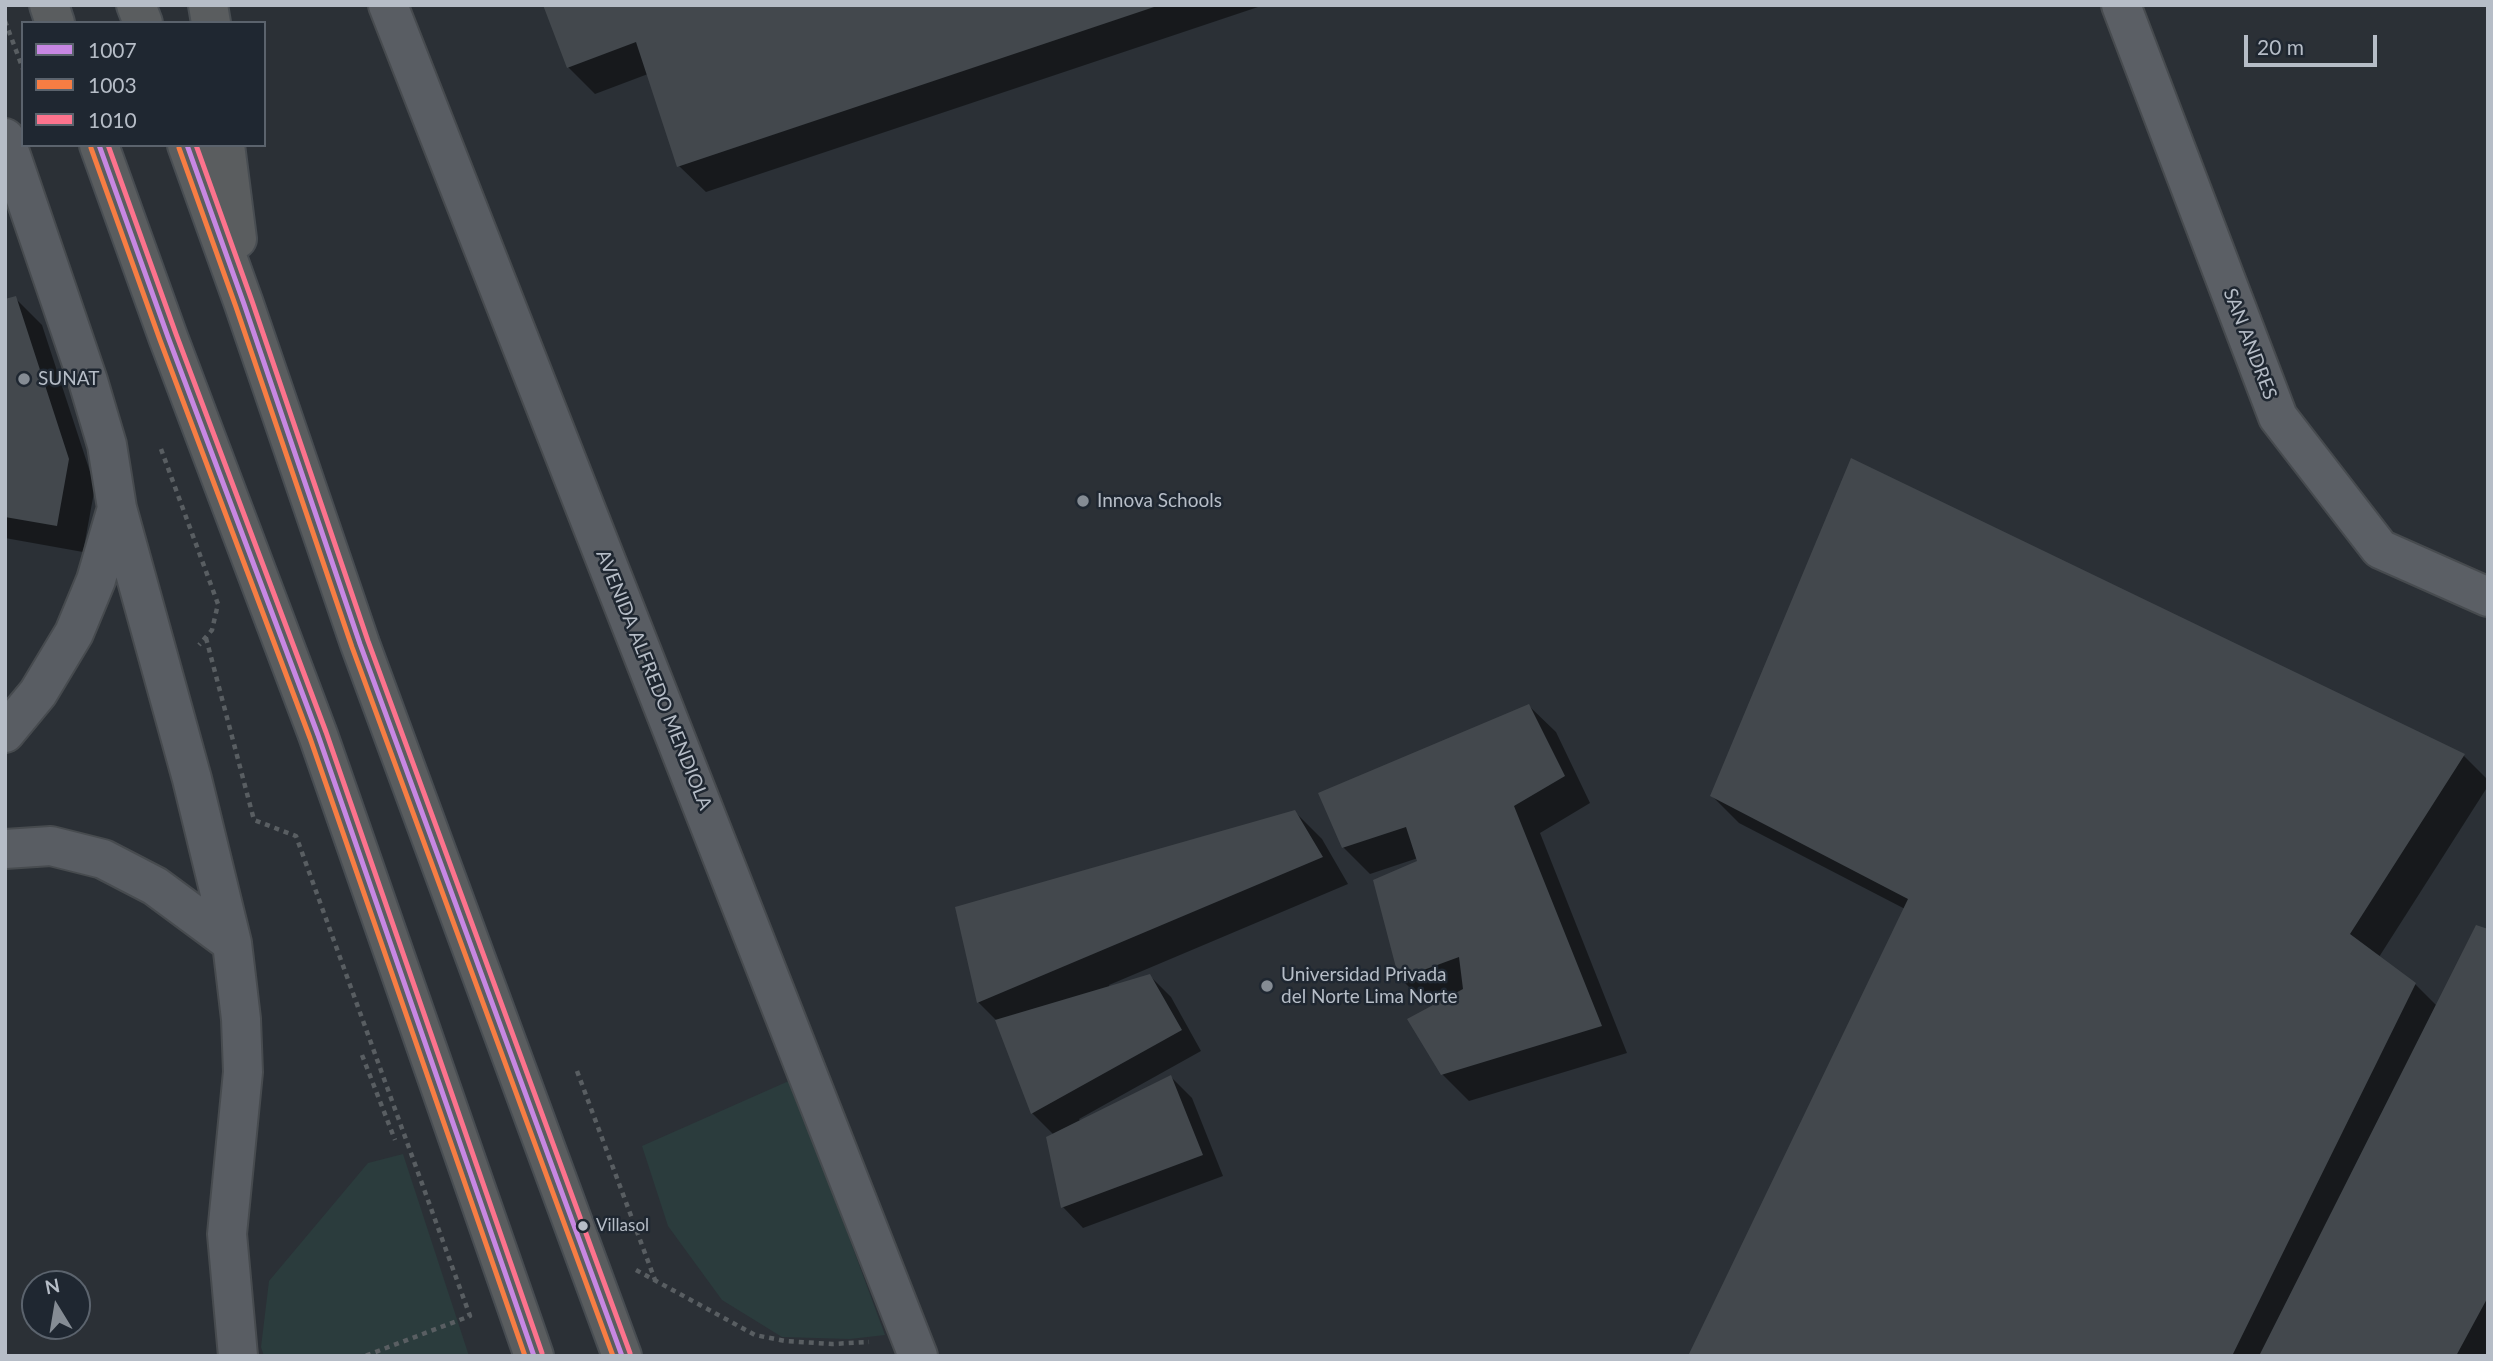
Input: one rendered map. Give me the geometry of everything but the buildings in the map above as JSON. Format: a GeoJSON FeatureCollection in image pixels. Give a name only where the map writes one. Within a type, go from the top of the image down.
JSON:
{"type":"FeatureCollection","features":[{"type":"Feature","properties":{"kind":"highway"},"geometry":{"type":"LineString","coordinates":[[100,147],[168,337],[318,735],[534,1356]]}},
{"type":"Feature","properties":{"kind":"highway"},"geometry":{"type":"LineString","coordinates":[[188,147],[360,644],[622,1356]]}},
{"type":"Feature","properties":{"kind":"highway"},"geometry":{"type":"LineString","coordinates":[[225,147],[244,304]]}},
{"type":"Feature","properties":{"kind":"main road","name":"AVENIDA ALFREDO MENDIOLA"},"geometry":{"type":"LineString","coordinates":[[388,5],[918,1356]]}},
{"type":"Feature","properties":{"kind":"main road"},"geometry":{"type":"LineString","coordinates":[[5,138],[88,381],[107,445],[117,508],[191,779],[232,943],[241,1019],[243,1072],[227,1234],[238,1356]]}},
{"type":"Feature","properties":{"kind":"main road"},"geometry":{"type":"LineString","coordinates":[[5,733],[38,693],[74,633],[96,580],[117,508]]}},
{"type":"Feature","properties":{"kind":"main road"},"geometry":{"type":"LineString","coordinates":[[5,849],[51,846],[103,859],[155,886],[232,943]]}},
{"type":"Feature","properties":{"kind":"street","name":"SAN ANDRES"},"geometry":{"type":"LineString","coordinates":[[2121,5],[2278,417],[2380,549],[2488,597]]}},
{"type":"Feature","properties":{"kind":"path"},"geometry":{"type":"LineString","coordinates":[[5,21],[21,64]]}},
{"type":"Feature","properties":{"kind":"path"},"geometry":{"type":"LineString","coordinates":[[206,638],[254,820],[296,835],[470,1316],[365,1356]]}},
{"type":"Feature","properties":{"kind":"path"},"geometry":{"type":"LineString","coordinates":[[362,1055],[395,1140]]}},
{"type":"Feature","properties":{"kind":"path"},"geometry":{"type":"LineString","coordinates":[[577,1071],[655,1280],[755,1335],[785,1341],[832,1344],[873,1342]]}},
{"type":"Feature","properties":{"kind":"shaded area"},"geometry":{"type":"Polygon","coordinates":[[[791,1080],[885,1335],[850,1339],[782,1337],[722,1300],[668,1226],[642,1146],[791,1080]]]}},
{"type":"Feature","properties":{"kind":"shaded area"},"geometry":{"type":"Polygon","coordinates":[[[403,1154],[469,1356],[264,1356],[261,1347],[269,1281],[368,1163],[403,1154]]]}},
{"type":"Feature","properties":{"kind":"transit line","name":"1007"},"geometry":{"type":"LineString","coordinates":[[100,147],[168,337],[318,735],[534,1356]]}},
{"type":"Feature","properties":{"kind":"transit line","name":"1010"},"geometry":{"type":"LineString","coordinates":[[109,147],[326,732],[542,1353]]}},
{"type":"Feature","properties":{"kind":"transit line","name":"1007"},"geometry":{"type":"LineString","coordinates":[[188,147],[360,644],[622,1356]]}},
{"type":"Feature","properties":{"kind":"transit line","name":"1010"},"geometry":{"type":"LineString","coordinates":[[197,147],[368,641],[630,1353]]}},
{"type":"Feature","properties":{"kind":"transit line","name":"1003"},"geometry":{"type":"LineString","coordinates":[[91,148],[160,340],[310,738],[525,1356]]}},
{"type":"Feature","properties":{"kind":"transit line","name":"1003"},"geometry":{"type":"LineString","coordinates":[[179,148],[352,647],[613,1356]]}},
{"type":"Feature","properties":{"kind":"place","name":"SUNAT"},"geometry":{"type":"Point","coordinates":[24,379]}},
{"type":"Feature","properties":{"kind":"place","name":"Innova Schools"},"geometry":{"type":"Point","coordinates":[1083,501]}},
{"type":"Feature","properties":{"kind":"place","name":"Universidad Privada del Norte Lima Norte"},"geometry":{"type":"Point","coordinates":[1267,986]}},
{"type":"Feature","properties":{"kind":"place","name":"Villasol"},"geometry":{"type":"Point","coordinates":[583,1226]}}]}
